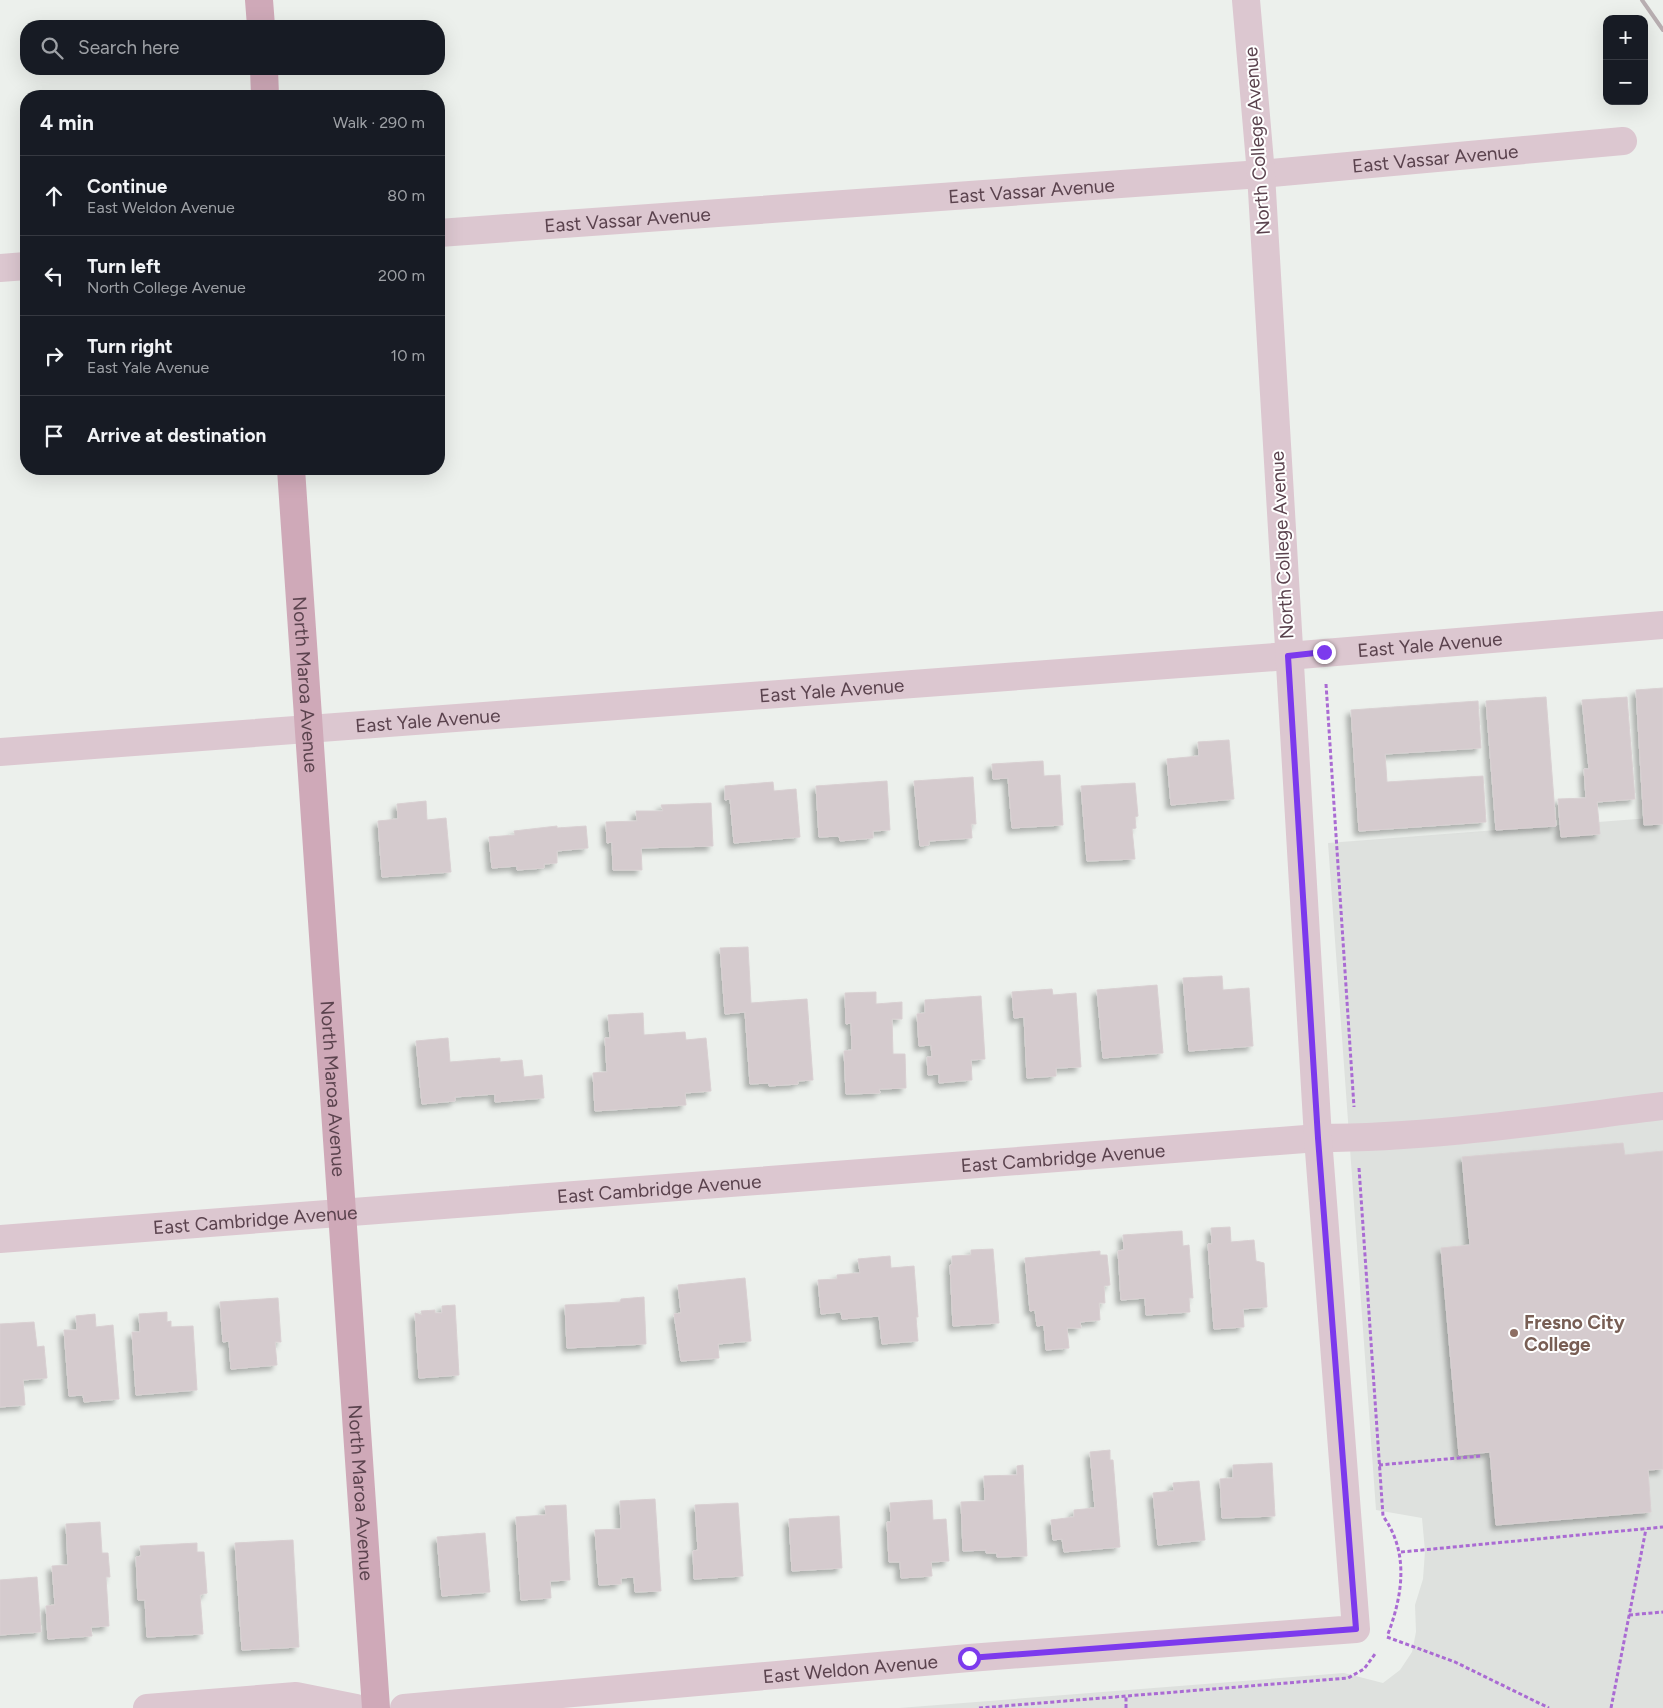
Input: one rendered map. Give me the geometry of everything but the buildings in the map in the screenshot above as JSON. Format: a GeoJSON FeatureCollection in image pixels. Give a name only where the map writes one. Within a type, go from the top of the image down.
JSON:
{"type":"FeatureCollection","features":[{"type":"Feature","properties":{"kind":"main road"},"geometry":{"type":"LineString","coordinates":[[259,0],[261,20]]}},
{"type":"Feature","properties":{"kind":"main road"},"geometry":{"type":"LineString","coordinates":[[264,75],[266,90]]}},
{"type":"Feature","properties":{"kind":"main road","name":"North Maroa Avenue"},"geometry":{"type":"LineString","coordinates":[[291,475],[376,1708]]}},
{"type":"Feature","properties":{"kind":"street","name":"North College Avenue"},"geometry":{"type":"LineString","coordinates":[[1246,0],[1261,174],[1318,1138],[1356,1629]]}},
{"type":"Feature","properties":{"kind":"street","name":"East Vassar Avenue"},"geometry":{"type":"LineString","coordinates":[[445,233],[1261,174],[1623,141]]}},
{"type":"Feature","properties":{"kind":"street"},"geometry":{"type":"LineString","coordinates":[[0,268],[20,266]]}},
{"type":"Feature","properties":{"kind":"street","name":"East Yale Avenue"},"geometry":{"type":"LineString","coordinates":[[0,752],[1288,656],[1663,625]]}},
{"type":"Feature","properties":{"kind":"street","name":"East Cambridge Avenue"},"geometry":{"type":"LineString","coordinates":[[0,1240],[1318,1138],[1356,1138],[1466,1131],[1663,1106]]}},
{"type":"Feature","properties":{"kind":"street","name":"East Weldon Avenue"},"geometry":{"type":"LineString","coordinates":[[404,1708],[969,1658],[1356,1629]]}},
{"type":"Feature","properties":{"kind":"street"},"geometry":{"type":"LineString","coordinates":[[147,1708],[296,1696],[356,1708]]}},
{"type":"Feature","properties":{"kind":"path"},"geometry":{"type":"LineString","coordinates":[[1379,1465],[1481,1456]]}},
{"type":"Feature","properties":{"kind":"path"},"geometry":{"type":"LineString","coordinates":[[1401,1552],[1663,1527]]}},
{"type":"Feature","properties":{"kind":"path"},"geometry":{"type":"LineString","coordinates":[[1611,1708],[1646,1529]]}},
{"type":"Feature","properties":{"kind":"path"},"geometry":{"type":"LineString","coordinates":[[1629,1615],[1663,1612]]}},
{"type":"Feature","properties":{"kind":"path"},"geometry":{"type":"LineString","coordinates":[[1387,1637],[1455,1662],[1549,1708]]}},
{"type":"Feature","properties":{"kind":"path"},"geometry":{"type":"LineString","coordinates":[[1126,1696],[1126,1708]]}},
{"type":"Feature","properties":{"kind":"shaded area","name":"Fresno City College"},"geometry":{"type":"Polygon","coordinates":[[[1663,817],[1663,1708],[899,1708],[1344,1673],[1383,1683],[1400,1670],[1412,1652],[1416,1632],[1415,1605],[1423,1579],[1425,1551],[1422,1518],[1376,1510],[1328,843],[1663,817]]]}},
{"type":"Feature","properties":{"kind":"railway"},"geometry":{"type":"LineString","coordinates":[[1642,0],[1663,30]]}},
{"type":"Feature","properties":{"kind":"place","name":"Fresno City College"},"geometry":{"type":"Point","coordinates":[1514,1333]}},
{"type":"Feature","properties":{"kind":"route"},"geometry":{"type":"LineString","coordinates":[[969,1658],[1356,1629],[1318,1138],[1288,656],[1324,652]]}}]}
